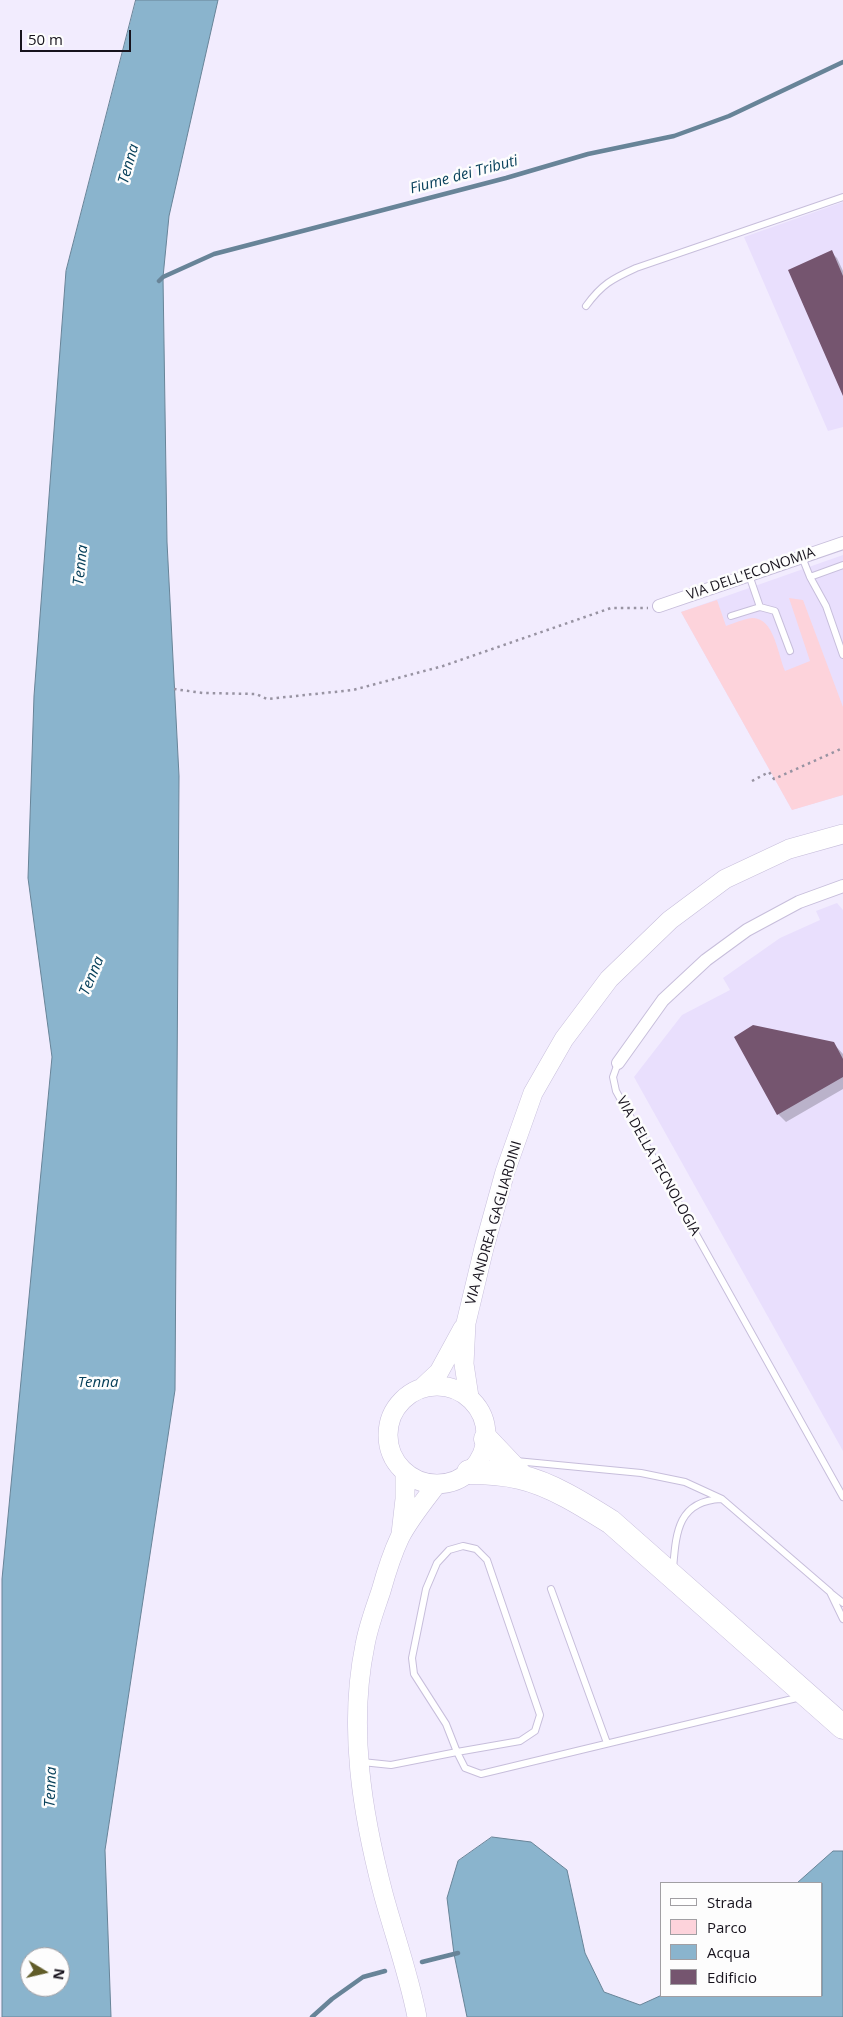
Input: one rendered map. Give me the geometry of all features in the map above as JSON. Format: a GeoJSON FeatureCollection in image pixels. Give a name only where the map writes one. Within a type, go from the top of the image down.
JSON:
{"type":"FeatureCollection","features":[{"type":"Feature","properties":{"kind":"highway"},"geometry":{"type":"LineString","coordinates":[[486,1439],[522,1477]]}},
{"type":"Feature","properties":{"kind":"highway"},"geometry":{"type":"LineString","coordinates":[[470,1472],[497,1473],[522,1477],[571,1498],[611,1522],[843,1727]]}},
{"type":"Feature","properties":{"kind":"main road","name":"VIA ANDREA GAGLIARDINI"},"geometry":{"type":"LineString","coordinates":[[466,1323],[505,1172],[533,1093],[564,1039],[609,978],[670,920],[725,879],[789,849],[843,834]]}},
{"type":"Feature","properties":{"kind":"main road"},"geometry":{"type":"LineString","coordinates":[[423,1387],[439,1372],[466,1323]]}},
{"type":"Feature","properties":{"kind":"main road"},"geometry":{"type":"LineString","coordinates":[[466,1323],[464,1364],[469,1397]]}},
{"type":"Feature","properties":{"kind":"main road"},"geometry":{"type":"LineString","coordinates":[[439,1385],[455,1388],[469,1397],[480,1409],[485,1424],[486,1439],[484,1452],[470,1472],[460,1479],[437,1484],[415,1479],[405,1473],[395,1461],[389,1447],[387,1432],[390,1417],[398,1404],[410,1393],[423,1387],[439,1385]]}},
{"type":"Feature","properties":{"kind":"main road"},"geometry":{"type":"LineString","coordinates":[[405,1473],[405,1499],[400,1537],[364,1645],[359,1680],[356,1726],[358,1762],[383,1892],[413,1993],[418,2017]]}},
{"type":"Feature","properties":{"kind":"main road"},"geometry":{"type":"LineString","coordinates":[[400,1537],[437,1484]]}},
{"type":"Feature","properties":{"kind":"street","name":"VIA DELL'ECONOMIA"},"geometry":{"type":"LineString","coordinates":[[659,606],[843,543]]}},
{"type":"Feature","properties":{"kind":"street","name":"VIA DELLA TECNOLOGIA"},"geometry":{"type":"LineString","coordinates":[[618,1063],[663,1000],[706,960],[747,930],[799,902],[843,886]]}},
{"type":"Feature","properties":{"kind":"lane"},"geometry":{"type":"LineString","coordinates":[[586,306],[598,289],[636,268],[843,197]]}},
{"type":"Feature","properties":{"kind":"lane"},"geometry":{"type":"LineString","coordinates":[[802,557],[826,606],[843,655]]}},
{"type":"Feature","properties":{"kind":"lane"},"geometry":{"type":"LineString","coordinates":[[810,576],[843,565]]}},
{"type":"Feature","properties":{"kind":"lane"},"geometry":{"type":"LineString","coordinates":[[749,575],[760,607]]}},
{"type":"Feature","properties":{"kind":"lane"},"geometry":{"type":"LineString","coordinates":[[731,616],[760,607],[775,611],[790,651]]}},
{"type":"Feature","properties":{"kind":"lane","name":"VIA DELLA TECNOLOGIA"},"geometry":{"type":"LineString","coordinates":[[618,1063],[613,1077],[616,1091],[843,1496]]}},
{"type":"Feature","properties":{"kind":"lane"},"geometry":{"type":"LineString","coordinates":[[504,1460],[642,1473],[685,1482],[722,1499],[843,1602]]}},
{"type":"Feature","properties":{"kind":"lane"},"geometry":{"type":"LineString","coordinates":[[672,1575],[677,1534],[684,1516],[694,1506],[707,1500],[722,1499]]}},
{"type":"Feature","properties":{"kind":"lane"},"geometry":{"type":"LineString","coordinates":[[358,1762],[391,1765],[457,1752],[520,1741],[535,1730],[540,1715],[487,1560],[476,1549],[463,1546],[449,1550],[437,1563],[426,1589],[412,1658],[414,1674],[446,1724],[457,1752],[465,1768],[481,1774],[808,1695]]}},
{"type":"Feature","properties":{"kind":"lane"},"geometry":{"type":"LineString","coordinates":[[550,1589],[607,1743]]}},
{"type":"Feature","properties":{"kind":"lane"},"geometry":{"type":"LineString","coordinates":[[830,1592],[843,1619]]}},
{"type":"Feature","properties":{"kind":"path"},"geometry":{"type":"LineString","coordinates":[[174,689],[256,694],[267,699],[353,690],[443,666],[611,608],[631,607],[641,609],[659,606]]}},
{"type":"Feature","properties":{"kind":"path"},"geometry":{"type":"LineString","coordinates":[[752,781],[769,772],[774,779],[843,748]]}},
{"type":"Feature","properties":{"kind":"shaded area"},"geometry":{"type":"Polygon","coordinates":[[[843,202],[843,427],[828,431],[744,237],[843,202]]]}},
{"type":"Feature","properties":{"kind":"shaded area"},"geometry":{"type":"Polygon","coordinates":[[[843,555],[843,795],[792,810],[681,612],[843,555]]]}},
{"type":"Feature","properties":{"kind":"shaded area"},"geometry":{"type":"Polygon","coordinates":[[[837,903],[843,910],[843,1451],[634,1077],[682,1015],[730,990],[723,978],[780,938],[820,920],[816,911],[837,903]]]}},
{"type":"Feature","properties":{"kind":"green space"},"geometry":{"type":"Polygon","coordinates":[[[789,598],[803,600],[843,707],[843,795],[792,810],[681,612],[717,600],[726,626],[752,618],[759,619],[770,630],[774,638],[785,671],[810,661],[789,598]]]}},
{"type":"Feature","properties":{"kind":"water","name":"Tenna"},"geometry":{"type":"Polygon","coordinates":[[[136,0],[218,0],[169,216],[163,277],[167,542],[179,776],[175,1390],[105,1850],[111,2017],[2,2017],[2,1579],[52,1057],[28,878],[34,696],[66,271],[136,0]]]}},
{"type":"Feature","properties":{"kind":"water"},"geometry":{"type":"Polygon","coordinates":[[[492,1837],[531,1842],[567,1870],[585,1953],[604,1992],[640,2005],[660,1996],[823,1997],[823,1882],[798,1882],[833,1851],[843,1851],[843,2017],[467,2017],[454,1954],[447,1898],[458,1861],[492,1837]]]}},
{"type":"Feature","properties":{"kind":"building"},"geometry":{"type":"Polygon","coordinates":[[[832,250],[843,276],[843,396],[788,270],[832,250]]]}},
{"type":"Feature","properties":{"kind":"building"},"geometry":{"type":"Polygon","coordinates":[[[753,1025],[834,1042],[843,1059],[843,1077],[777,1115],[734,1037],[753,1025]]]}},
{"type":"Feature","properties":{"kind":"waterway","name":"Fiume dei Tributi"},"geometry":{"type":"LineString","coordinates":[[159,281],[163,277],[214,254],[506,178],[588,154],[674,136],[729,116],[843,62]]}},
{"type":"Feature","properties":{"kind":"waterway"},"geometry":{"type":"LineString","coordinates":[[422,1962],[458,1953]]}},
{"type":"Feature","properties":{"kind":"waterway"},"geometry":{"type":"LineString","coordinates":[[312,2017],[332,1999],[363,1977],[385,1971]]}}]}
